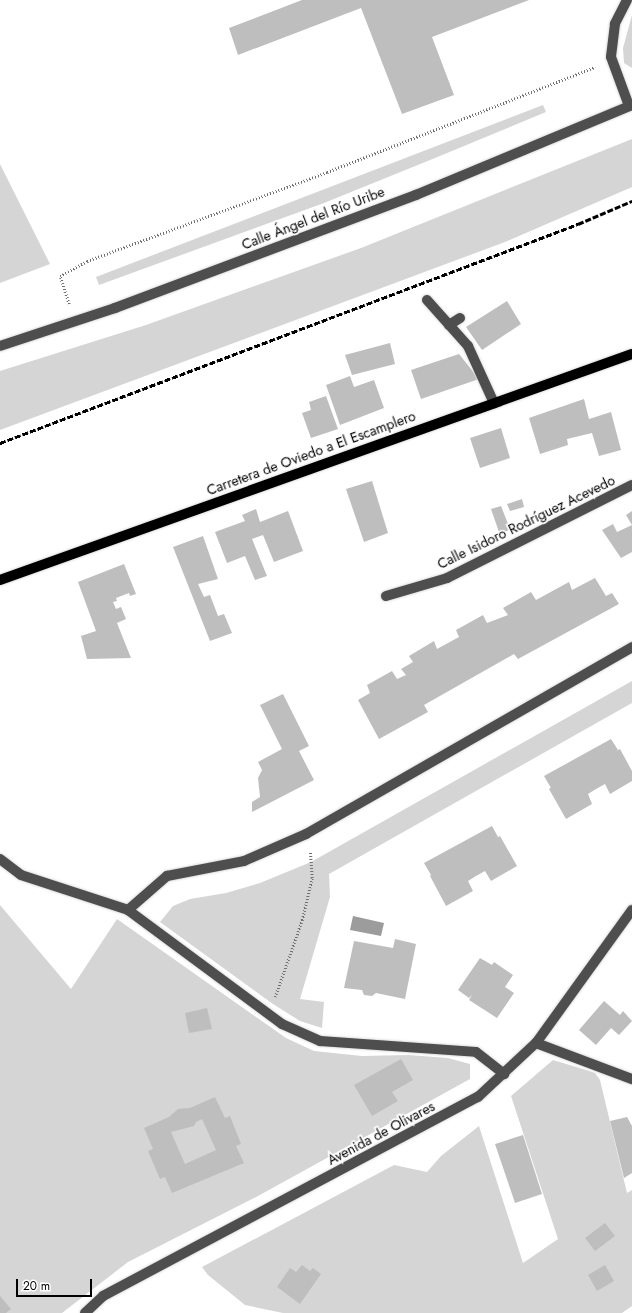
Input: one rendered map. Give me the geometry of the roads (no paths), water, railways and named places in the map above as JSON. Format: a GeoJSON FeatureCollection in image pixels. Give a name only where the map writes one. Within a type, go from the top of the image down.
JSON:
{"type":"FeatureCollection","features":[{"type":"Feature","properties":{"kind":"main road","name":"Carretera de Oviedo a El Escamplero"},"geometry":{"type":"LineString","coordinates":[[0,580],[632,354]]}},
{"type":"Feature","properties":{"kind":"street"},"geometry":{"type":"LineString","coordinates":[[627,0],[615,24],[612,62],[631,106]]}},
{"type":"Feature","properties":{"kind":"street","name":"Calle Ángel del Río Uribe"},"geometry":{"type":"LineString","coordinates":[[0,346],[75,321],[416,195],[631,106]]}},
{"type":"Feature","properties":{"kind":"street"},"geometry":{"type":"LineString","coordinates":[[427,300],[468,346],[494,403]]}},
{"type":"Feature","properties":{"kind":"street"},"geometry":{"type":"LineString","coordinates":[[449,325],[460,318]]}},
{"type":"Feature","properties":{"kind":"street","name":"Calle Isidoro Rodríguez Acevedo"},"geometry":{"type":"LineString","coordinates":[[386,596],[447,578],[632,485]]}},
{"type":"Feature","properties":{"kind":"street"},"geometry":{"type":"LineString","coordinates":[[128,910],[167,876],[244,861],[306,834],[632,647]]}},
{"type":"Feature","properties":{"kind":"street"},"geometry":{"type":"LineString","coordinates":[[0,859],[21,875],[128,910],[282,1024],[320,1041],[476,1052],[504,1074]]}},
{"type":"Feature","properties":{"kind":"street","name":"Avenida de Olivares"},"geometry":{"type":"LineString","coordinates":[[85,1313],[103,1296],[478,1097],[536,1043],[632,910]]}},
{"type":"Feature","properties":{"kind":"street"},"geometry":{"type":"LineString","coordinates":[[536,1043],[632,1079]]}},
{"type":"Feature","properties":{"kind":"railway"},"geometry":{"type":"LineString","coordinates":[[0,443],[578,224],[632,201]]}}]}
